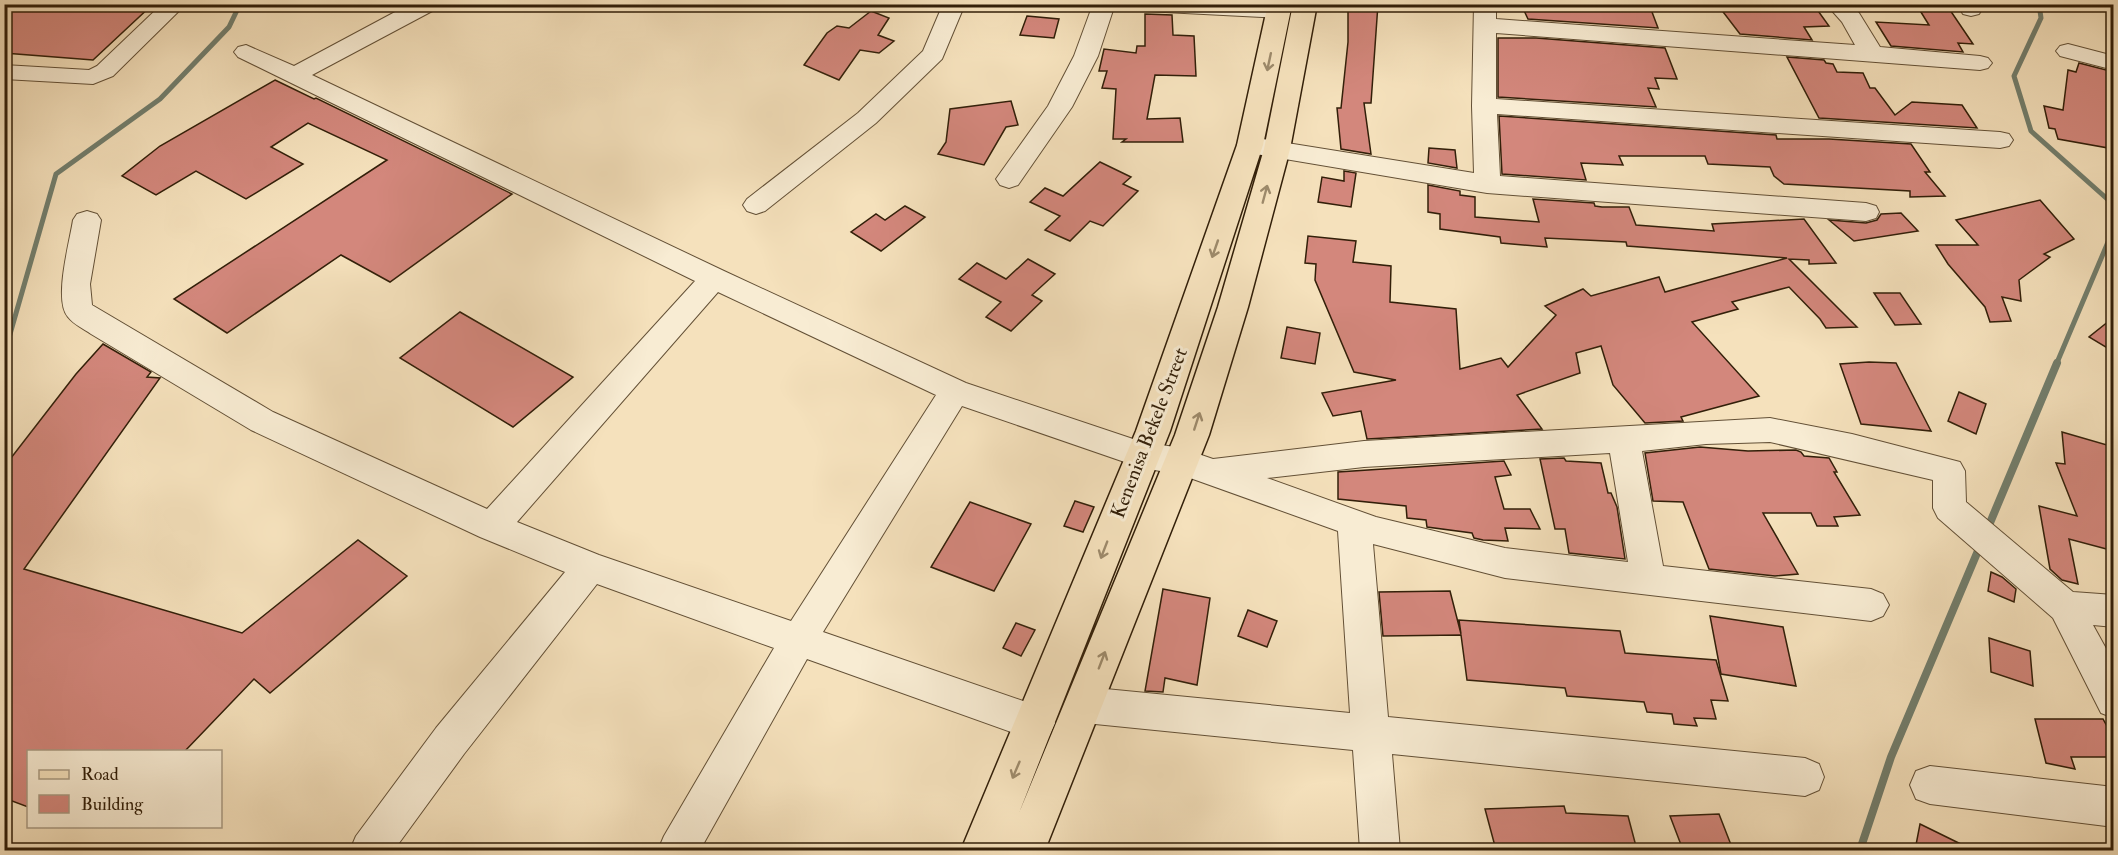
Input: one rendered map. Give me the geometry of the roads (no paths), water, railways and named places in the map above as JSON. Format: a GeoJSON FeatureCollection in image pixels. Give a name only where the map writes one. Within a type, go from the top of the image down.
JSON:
{"type":"FeatureCollection","features":[{"type":"Feature","properties":{"kind":"main road","name":"Kenenisa Bekele Street"},"geometry":{"type":"LineString","coordinates":[[1024,850],[1085,705],[1195,466],[1192,435],[1233,307],[1288,7]]}},
{"type":"Feature","properties":{"kind":"main road","name":"Kenenisa Bekele Street"},"geometry":{"type":"LineString","coordinates":[[982,850],[1036,723],[1264,147]]}},
{"type":"Feature","properties":{"kind":"street"},"geometry":{"type":"LineString","coordinates":[[4,72],[93,77],[105,71],[175,4]]}},
{"type":"Feature","properties":{"kind":"street"},"geometry":{"type":"LineString","coordinates":[[294,75],[428,4]]}},
{"type":"Feature","properties":{"kind":"street"},"geometry":{"type":"LineString","coordinates":[[756,205],[867,118],[934,54],[954,4]]}},
{"type":"Feature","properties":{"kind":"street"},"geometry":{"type":"LineString","coordinates":[[1009,179],[1060,107],[1086,56],[1104,4]]}},
{"type":"Feature","properties":{"kind":"street"},"geometry":{"type":"LineString","coordinates":[[1145,4],[1288,7]]}},
{"type":"Feature","properties":{"kind":"street"},"geometry":{"type":"LineString","coordinates":[[1837,4],[1851,18],[1872,52]]}},
{"type":"Feature","properties":{"kind":"street"},"geometry":{"type":"LineString","coordinates":[[1487,184],[1484,106],[1485,15],[1980,63]]}},
{"type":"Feature","properties":{"kind":"street"},"geometry":{"type":"LineString","coordinates":[[2068,51],[2114,63]]}},
{"type":"Feature","properties":{"kind":"street"},"geometry":{"type":"LineString","coordinates":[[246,52],[714,278],[955,391],[1142,455],[1195,466],[1376,531],[1505,563],[1871,605]]}},
{"type":"Feature","properties":{"kind":"street"},"geometry":{"type":"LineString","coordinates":[[1484,106],[2000,140]]}},
{"type":"Feature","properties":{"kind":"street"},"geometry":{"type":"LineString","coordinates":[[1264,147],[1487,184],[1866,212]]}},
{"type":"Feature","properties":{"kind":"street"},"geometry":{"type":"LineString","coordinates":[[87,220],[76,284],[78,310],[100,326],[262,421],[492,527],[590,567],[1036,723]]}},
{"type":"Feature","properties":{"kind":"street"},"geometry":{"type":"LineString","coordinates":[[492,527],[714,278]]}},
{"type":"Feature","properties":{"kind":"street"},"geometry":{"type":"LineString","coordinates":[[678,850],[799,639],[955,391]]}},
{"type":"Feature","properties":{"kind":"street"},"geometry":{"type":"LineString","coordinates":[[1195,466],[1624,440],[1706,432],[1770,430],[1949,471],[1950,508],[2065,607],[2114,701]]}},
{"type":"Feature","properties":{"kind":"street"},"geometry":{"type":"LineString","coordinates":[[1624,440],[1647,579]]}},
{"type":"Feature","properties":{"kind":"street"},"geometry":{"type":"LineString","coordinates":[[1354,523],[1380,850]]}},
{"type":"Feature","properties":{"kind":"street"},"geometry":{"type":"LineString","coordinates":[[370,850],[450,741],[590,567]]}},
{"type":"Feature","properties":{"kind":"street"},"geometry":{"type":"LineString","coordinates":[[2065,607],[2114,611]]}},
{"type":"Feature","properties":{"kind":"street"},"geometry":{"type":"LineString","coordinates":[[1085,705],[1805,777]]}},
{"type":"Feature","properties":{"kind":"street"},"geometry":{"type":"LineString","coordinates":[[1930,785],[2114,807]]}},
{"type":"Feature","properties":{"kind":"waterway"},"geometry":{"type":"LineString","coordinates":[[4,355],[56,174],[160,99],[229,27],[240,4]]}},
{"type":"Feature","properties":{"kind":"waterway"},"geometry":{"type":"LineString","coordinates":[[2039,4],[2041,18],[2014,76],[2031,131],[2114,205]]}},
{"type":"Feature","properties":{"kind":"waterway"},"geometry":{"type":"LineString","coordinates":[[2056,365],[2114,228]]}},
{"type":"Feature","properties":{"kind":"waterway"},"geometry":{"type":"LineString","coordinates":[[1987,530],[2057,363]]}},
{"type":"Feature","properties":{"kind":"waterway"},"geometry":{"type":"LineString","coordinates":[[1860,850],[1891,757],[1980,546]]}}]}
